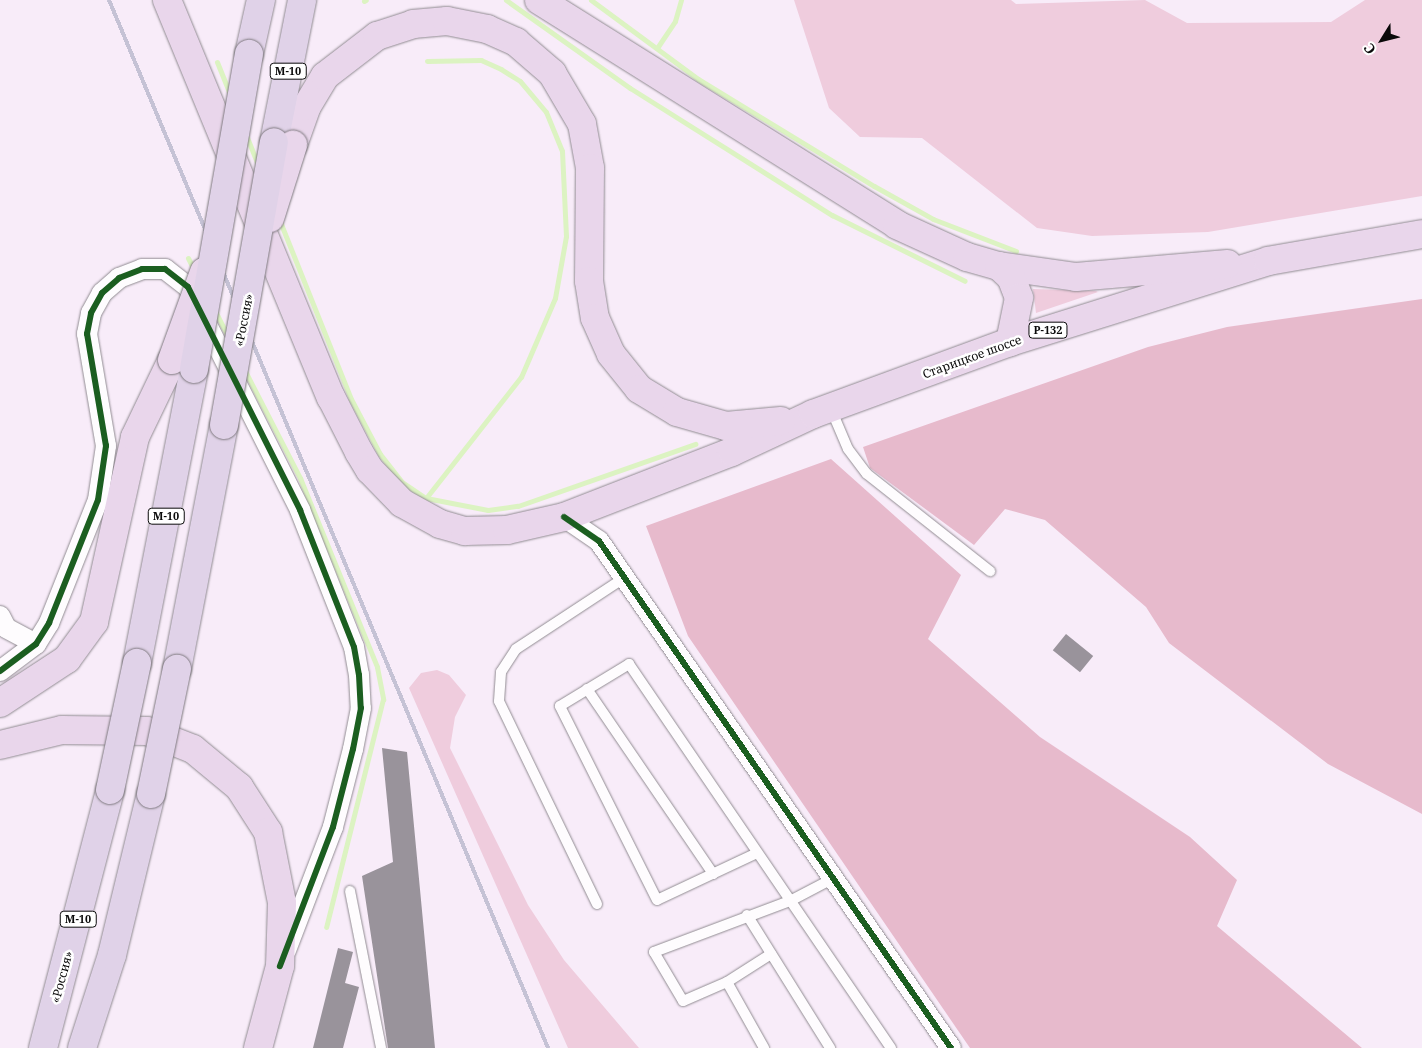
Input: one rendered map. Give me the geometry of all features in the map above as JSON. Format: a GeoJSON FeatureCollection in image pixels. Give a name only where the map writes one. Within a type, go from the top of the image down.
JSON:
{"type":"FeatureCollection","features":[{"type":"Feature","properties":{"kind":"highway","name":"М-10"},"geometry":{"type":"LineString","coordinates":[[183,365],[216,240],[249,54],[262,0]]}},
{"type":"Feature","properties":{"kind":"highway","name":"«Россия»"},"geometry":{"type":"LineString","coordinates":[[92,1018],[151,794],[177,669],[253,272],[283,144],[302,0]]}},
{"type":"Feature","properties":{"kind":"highway","name":"«Россия»"},"geometry":{"type":"LineString","coordinates":[[43,1048],[110,790],[136,663],[183,365]]}},
{"type":"Feature","properties":{"kind":"highway","name":"М-10"},"geometry":{"type":"LineString","coordinates":[[82,1048],[92,1018]]}},
{"type":"Feature","properties":{"kind":"main road","name":"Старицкое шоссе"},"geometry":{"type":"LineString","coordinates":[[167,0],[327,389],[370,470],[402,503],[455,528],[506,530],[564,517],[732,452],[822,411],[1010,342],[1268,261],[1422,234]]}},
{"type":"Feature","properties":{"kind":"main road"},"geometry":{"type":"LineString","coordinates":[[539,0],[897,225],[999,266],[1095,278],[1268,261]]}},
{"type":"Feature","properties":{"kind":"main road"},"geometry":{"type":"LineString","coordinates":[[283,144],[325,76],[377,36],[413,24],[447,21],[487,29],[516,42],[552,72],[580,119],[590,168],[591,296],[599,330],[621,368],[658,402],[710,424],[756,424],[822,411]]}},
{"type":"Feature","properties":{"kind":"main road"},"geometry":{"type":"LineString","coordinates":[[999,266],[1011,278],[1019,298],[1010,342]]}},
{"type":"Feature","properties":{"kind":"main road"},"geometry":{"type":"LineString","coordinates":[[0,703],[67,659],[94,622],[135,437],[183,365]]}},
{"type":"Feature","properties":{"kind":"main road"},"geometry":{"type":"LineString","coordinates":[[0,745],[62,730],[125,728],[170,740],[212,761],[239,787],[268,832],[282,903],[280,966],[258,1048]]}},
{"type":"Feature","properties":{"kind":"main road"},"geometry":{"type":"LineString","coordinates":[[92,1018],[94,1048]]}},
{"type":"Feature","properties":{"kind":"street"},"geometry":{"type":"LineString","coordinates":[[0,671],[36,644],[77,558],[105,468],[102,418],[87,334],[91,312],[102,293],[119,278],[142,269],[165,269],[188,286],[300,510],[351,639],[359,675],[356,733],[333,827],[280,966]]}},
{"type":"Feature","properties":{"kind":"street"},"geometry":{"type":"LineString","coordinates":[[564,517],[599,541],[830,880],[951,1048]]}},
{"type":"Feature","properties":{"kind":"street"},"geometry":{"type":"LineString","coordinates":[[0,616],[6,628],[36,644]]}},
{"type":"Feature","properties":{"kind":"lane"},"geometry":{"type":"LineString","coordinates":[[822,411],[867,474],[990,571]]}},
{"type":"Feature","properties":{"kind":"lane"},"geometry":{"type":"LineString","coordinates":[[597,904],[499,701],[501,672],[516,648],[624,578]]}},
{"type":"Feature","properties":{"kind":"lane"},"geometry":{"type":"LineString","coordinates":[[757,853],[657,900],[560,706],[629,664],[890,1048]]}},
{"type":"Feature","properties":{"kind":"lane"},"geometry":{"type":"LineString","coordinates":[[588,689],[713,874]]}},
{"type":"Feature","properties":{"kind":"lane"},"geometry":{"type":"LineString","coordinates":[[771,954],[727,982],[683,1001],[654,952],[747,915],[790,901],[830,880]]}},
{"type":"Feature","properties":{"kind":"lane"},"geometry":{"type":"LineString","coordinates":[[350,891],[381,1048]]}},
{"type":"Feature","properties":{"kind":"lane"},"geometry":{"type":"LineString","coordinates":[[747,915],[830,1048]]}},
{"type":"Feature","properties":{"kind":"lane"},"geometry":{"type":"LineString","coordinates":[[727,982],[764,1048]]}},
{"type":"Feature","properties":{"kind":"shaded area"},"geometry":{"type":"Polygon","coordinates":[[[794,0],[1011,0],[1016,4],[1145,0],[1187,23],[1331,22],[1365,0],[1422,0],[1422,196],[1208,232],[1092,236],[1037,228],[922,138],[860,137],[829,108],[794,0]]]}},
{"type":"Feature","properties":{"kind":"shaded area"},"geometry":{"type":"Polygon","coordinates":[[[1033,289],[1096,291],[1098,292],[1036,313],[1033,289]]]}},
{"type":"Feature","properties":{"kind":"shaded area"},"geometry":{"type":"Polygon","coordinates":[[[1422,299],[1422,814],[1328,764],[1169,643],[1146,607],[1045,520],[1005,509],[974,545],[870,468],[863,447],[1148,347],[1227,327],[1422,299]]]}},
{"type":"Feature","properties":{"kind":"shaded area"},"geometry":{"type":"Polygon","coordinates":[[[831,459],[961,575],[928,639],[1040,737],[1190,837],[1237,880],[1217,926],[1362,1048],[970,1048],[688,636],[646,526],[831,459]]]}},
{"type":"Feature","properties":{"kind":"shaded area"},"geometry":{"type":"Polygon","coordinates":[[[437,670],[449,675],[466,695],[455,717],[450,748],[528,905],[564,960],[639,1048],[568,1048],[409,688],[421,673],[437,670]]]}},
{"type":"Feature","properties":{"kind":"building"},"geometry":{"type":"Polygon","coordinates":[[[1066,634],[1093,656],[1080,672],[1053,650],[1066,634]]]}},
{"type":"Feature","properties":{"kind":"building"},"geometry":{"type":"Polygon","coordinates":[[[382,748],[407,752],[435,1048],[388,1048],[362,876],[393,862],[382,748]]]}},
{"type":"Feature","properties":{"kind":"building"},"geometry":{"type":"Polygon","coordinates":[[[338,948],[353,952],[345,983],[359,987],[343,1048],[313,1048],[338,948]]]}},
{"type":"Feature","properties":{"kind":"waterway"},"geometry":{"type":"LineString","coordinates":[[506,0],[630,88],[832,215],[965,281]]}},
{"type":"Feature","properties":{"kind":"waterway"},"geometry":{"type":"LineString","coordinates":[[591,0],[698,79],[874,186],[933,219],[1016,251]]}},
{"type":"Feature","properties":{"kind":"waterway"},"geometry":{"type":"LineString","coordinates":[[657,48],[675,21],[681,0]]}},
{"type":"Feature","properties":{"kind":"waterway"},"geometry":{"type":"LineString","coordinates":[[426,498],[521,377],[555,298],[566,236],[562,151],[546,112],[520,81],[501,69],[481,60],[427,61]]}},
{"type":"Feature","properties":{"kind":"waterway"},"geometry":{"type":"LineString","coordinates":[[217,62],[231,97]]}},
{"type":"Feature","properties":{"kind":"waterway"},"geometry":{"type":"LineString","coordinates":[[246,135],[259,167]]}},
{"type":"Feature","properties":{"kind":"waterway"},"geometry":{"type":"LineString","coordinates":[[279,219],[351,399],[380,454],[402,482],[426,498],[488,510],[518,506],[695,444]]}},
{"type":"Feature","properties":{"kind":"waterway"},"geometry":{"type":"LineString","coordinates":[[188,258],[195,272]]}},
{"type":"Feature","properties":{"kind":"waterway"},"geometry":{"type":"LineString","coordinates":[[215,311],[229,339]]}},
{"type":"Feature","properties":{"kind":"waterway"},"geometry":{"type":"LineString","coordinates":[[244,369],[300,478],[377,667],[383,699],[326,927]]}},
{"type":"Feature","properties":{"kind":"railway"},"geometry":{"type":"LineString","coordinates":[[109,0],[548,1048]]}},
{"type":"Feature","properties":{"kind":"cycle path"},"geometry":{"type":"LineString","coordinates":[[0,671],[36,644],[49,623],[98,500],[106,446],[87,334],[91,313],[102,293],[119,278],[142,269],[165,269],[188,287],[300,510],[354,647],[359,675],[361,708],[353,749],[333,827],[280,966]]}},
{"type":"Feature","properties":{"kind":"cycle path"},"geometry":{"type":"LineString","coordinates":[[564,517],[599,541],[951,1048]]}}]}
